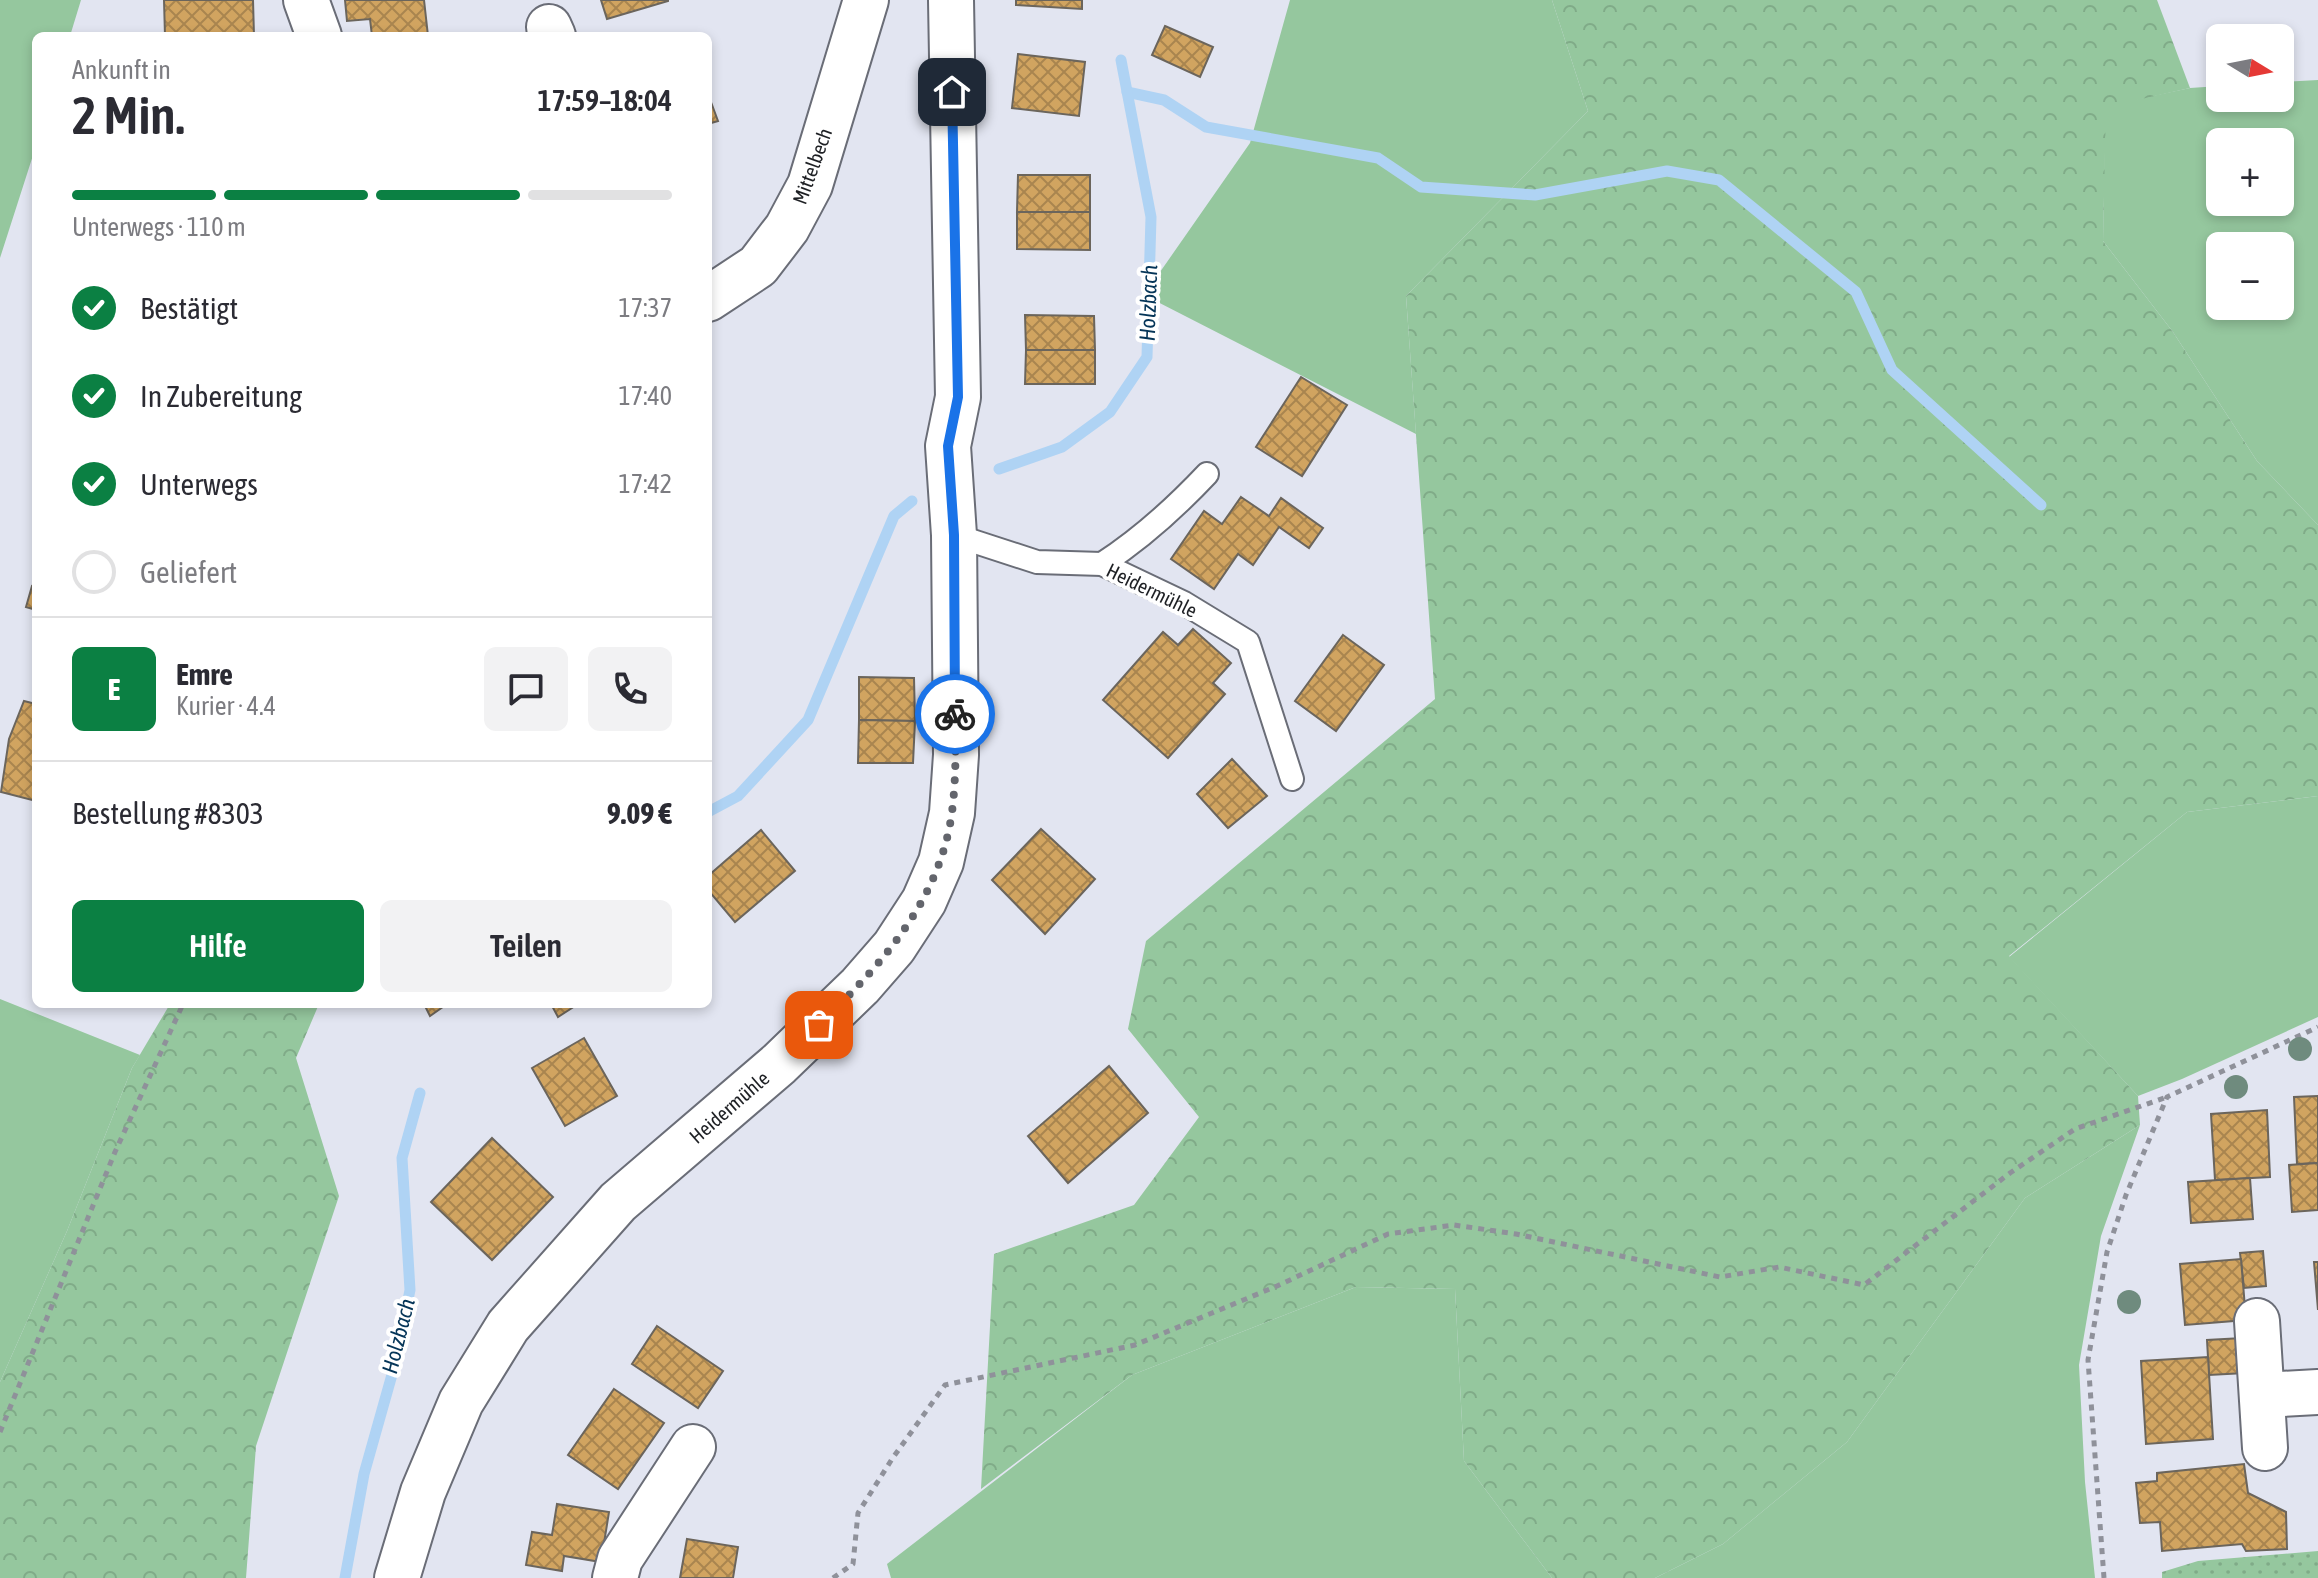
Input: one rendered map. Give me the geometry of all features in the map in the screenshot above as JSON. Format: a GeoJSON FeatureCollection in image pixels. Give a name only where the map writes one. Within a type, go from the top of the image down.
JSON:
{"type":"FeatureCollection","features":[{"type":"Feature","properties":{"kind":"street"},"geometry":{"type":"LineString","coordinates":[[306,0],[318,32]]}},
{"type":"Feature","properties":{"kind":"street","name":"Mittelbech"},"geometry":{"type":"LineString","coordinates":[[712,296],[758,266],[787,228],[810,185],[866,0]]}},
{"type":"Feature","properties":{"kind":"street"},"geometry":{"type":"LineString","coordinates":[[951,0],[958,397],[948,446],[954,535]]}},
{"type":"Feature","properties":{"kind":"street","name":"Heidermühle"},"geometry":{"type":"LineString","coordinates":[[397,1578],[423,1492],[461,1402],[508,1326],[618,1202],[779,1064],[860,986],[894,947],[924,901],[941,862],[952,813],[956,755],[954,535]]}},
{"type":"Feature","properties":{"kind":"street"},"geometry":{"type":"LineString","coordinates":[[2257,1321],[2265,1448]]}},
{"type":"Feature","properties":{"kind":"street"},"geometry":{"type":"LineString","coordinates":[[2262,1395],[2318,1392]]}},
{"type":"Feature","properties":{"kind":"street"},"geometry":{"type":"LineString","coordinates":[[615,1578],[620,1559],[693,1447]]}},
{"type":"Feature","properties":{"kind":"lane"},"geometry":{"type":"LineString","coordinates":[[1102,564],[1138,541],[1165,518],[1207,474]]}},
{"type":"Feature","properties":{"kind":"lane","name":"Heidermühle"},"geometry":{"type":"LineString","coordinates":[[954,535],[1037,562],[1102,564],[1184,603],[1248,642],[1292,779]]}},
{"type":"Feature","properties":{"kind":"path"},"geometry":{"type":"LineString","coordinates":[[0,1432],[115,1152],[181,1008]]}},
{"type":"Feature","properties":{"kind":"path"},"geometry":{"type":"LineString","coordinates":[[833,1578],[853,1564],[858,1513],[945,1385],[1135,1345],[1277,1286],[1388,1234],[1454,1225],[1516,1234],[1720,1277],[1779,1267],[1864,1285],[2010,1173],[2075,1129],[2167,1097],[2318,1027]]}},
{"type":"Feature","properties":{"kind":"path"},"geometry":{"type":"LineString","coordinates":[[2104,1578],[2088,1360],[2107,1252],[2126,1195],[2167,1097]]}},
{"type":"Feature","properties":{"kind":"green space"},"geometry":{"type":"Polygon","coordinates":[[[0,0],[81,0],[71,32],[32,32],[32,158],[0,258],[0,0]]]}},
{"type":"Feature","properties":{"kind":"green space"},"geometry":{"type":"Polygon","coordinates":[[[1290,0],[1552,0],[1588,111],[1406,296],[1416,434],[1144,295],[1250,143],[1290,0]]]}},
{"type":"Feature","properties":{"kind":"green space"},"geometry":{"type":"Polygon","coordinates":[[[1552,0],[2157,0],[2190,88],[2106,107],[2103,241],[2173,332],[2257,461],[2318,525],[2318,796],[2187,812],[2009,956],[2138,1096],[2140,1125],[2025,1198],[1847,1442],[1723,1544],[1655,1578],[1552,1578],[1464,1461],[1455,1289],[1356,1287],[1132,1375],[981,1489],[994,1254],[1134,1205],[1199,1117],[1128,1029],[1146,941],[1435,699],[1406,296],[1588,111],[1552,0]]]}},
{"type":"Feature","properties":{"kind":"green space"},"geometry":{"type":"Polygon","coordinates":[[[2318,80],[2318,525],[2257,461],[2173,332],[2103,241],[2105,106],[2206,87],[2206,112],[2294,112],[2294,81],[2318,80]]]}},
{"type":"Feature","properties":{"kind":"green space"},"geometry":{"type":"Polygon","coordinates":[[[2318,796],[2318,1017],[2138,1096],[2009,957],[2187,812],[2318,796]]]}},
{"type":"Feature","properties":{"kind":"green space"},"geometry":{"type":"Polygon","coordinates":[[[0,999],[140,1055],[0,1382],[0,999]]]}},
{"type":"Feature","properties":{"kind":"green space"},"geometry":{"type":"Polygon","coordinates":[[[168,1008],[317,1008],[296,1058],[339,1196],[256,1446],[246,1578],[0,1578],[0,1382],[67,1231],[132,1068],[168,1008]]]}},
{"type":"Feature","properties":{"kind":"green space"},"geometry":{"type":"Polygon","coordinates":[[[2140,1125],[2101,1236],[2079,1365],[2085,1482],[2095,1578],[1655,1578],[1723,1544],[1847,1442],[2025,1198],[2140,1125]]]}},
{"type":"Feature","properties":{"kind":"green space"},"geometry":{"type":"Polygon","coordinates":[[[1356,1287],[1455,1289],[1464,1461],[1552,1578],[891,1578],[887,1564],[1132,1375],[1356,1287]]]}},
{"type":"Feature","properties":{"kind":"green space"},"geometry":{"type":"Polygon","coordinates":[[[2318,1551],[2318,1578],[2162,1578],[2162,1572],[2198,1561],[2318,1551]]]}},
{"type":"Feature","properties":{"kind":"building"},"geometry":{"type":"Polygon","coordinates":[[[164,0],[253,0],[254,32],[165,32],[164,0]]]}},
{"type":"Feature","properties":{"kind":"building"},"geometry":{"type":"Polygon","coordinates":[[[345,0],[424,0],[428,32],[372,32],[370,19],[347,21],[345,0]]]}},
{"type":"Feature","properties":{"kind":"building"},"geometry":{"type":"Polygon","coordinates":[[[601,0],[668,0],[668,1],[607,19],[601,0]]]}},
{"type":"Feature","properties":{"kind":"building"},"geometry":{"type":"Polygon","coordinates":[[[1016,0],[1082,0],[1082,9],[1016,5],[1016,0]]]}},
{"type":"Feature","properties":{"kind":"building"},"geometry":{"type":"Polygon","coordinates":[[[1165,26],[1213,47],[1200,77],[1152,55],[1165,26]]]}},
{"type":"Feature","properties":{"kind":"building"},"geometry":{"type":"Polygon","coordinates":[[[1018,54],[1085,62],[1079,116],[1012,108],[1018,54]]]}},
{"type":"Feature","properties":{"kind":"building"},"geometry":{"type":"Polygon","coordinates":[[[712,105],[718,121],[712,123],[712,105]]]}},
{"type":"Feature","properties":{"kind":"building"},"geometry":{"type":"Polygon","coordinates":[[[1018,175],[1090,175],[1090,212],[1017,212],[1018,175]]]}},
{"type":"Feature","properties":{"kind":"building"},"geometry":{"type":"Polygon","coordinates":[[[1017,212],[1090,212],[1090,250],[1017,249],[1017,212]]]}},
{"type":"Feature","properties":{"kind":"building"},"geometry":{"type":"Polygon","coordinates":[[[1025,315],[1094,316],[1095,350],[1026,350],[1025,315]]]}},
{"type":"Feature","properties":{"kind":"building"},"geometry":{"type":"Polygon","coordinates":[[[1026,350],[1095,350],[1095,384],[1025,384],[1026,350]]]}},
{"type":"Feature","properties":{"kind":"building"},"geometry":{"type":"Polygon","coordinates":[[[1301,377],[1347,405],[1302,476],[1256,447],[1301,377]]]}},
{"type":"Feature","properties":{"kind":"building"},"geometry":{"type":"Polygon","coordinates":[[[1241,497],[1269,516],[1281,498],[1323,528],[1309,548],[1279,527],[1253,565],[1238,554],[1214,589],[1171,559],[1204,511],[1222,524],[1241,497]]]}},
{"type":"Feature","properties":{"kind":"building"},"geometry":{"type":"Polygon","coordinates":[[[32,586],[32,609],[26,607],[32,586]]]}},
{"type":"Feature","properties":{"kind":"building"},"geometry":{"type":"Polygon","coordinates":[[[1193,629],[1231,663],[1213,683],[1225,694],[1168,758],[1103,700],[1163,632],[1178,645],[1193,629]]]}},
{"type":"Feature","properties":{"kind":"building"},"geometry":{"type":"Polygon","coordinates":[[[1343,635],[1384,665],[1336,731],[1295,701],[1343,635]]]}},
{"type":"Feature","properties":{"kind":"building"},"geometry":{"type":"Polygon","coordinates":[[[859,677],[914,678],[915,721],[859,720],[859,677]]]}},
{"type":"Feature","properties":{"kind":"building"},"geometry":{"type":"Polygon","coordinates":[[[24,701],[32,703],[32,800],[1,792],[9,739],[24,701]]]}},
{"type":"Feature","properties":{"kind":"building"},"geometry":{"type":"Polygon","coordinates":[[[859,720],[915,721],[913,763],[858,763],[859,720]]]}},
{"type":"Feature","properties":{"kind":"building"},"geometry":{"type":"Polygon","coordinates":[[[1232,759],[1267,796],[1228,828],[1197,794],[1232,759]]]}},
{"type":"Feature","properties":{"kind":"building"},"geometry":{"type":"Polygon","coordinates":[[[1041,829],[1095,879],[1045,934],[992,880],[1041,829]]]}},
{"type":"Feature","properties":{"kind":"building"},"geometry":{"type":"Polygon","coordinates":[[[761,830],[795,871],[735,922],[712,895],[712,873],[761,830]]]}},
{"type":"Feature","properties":{"kind":"building"},"geometry":{"type":"Polygon","coordinates":[[[426,1008],[441,1008],[430,1016],[426,1008]]]}},
{"type":"Feature","properties":{"kind":"building"},"geometry":{"type":"Polygon","coordinates":[[[553,1008],[572,1008],[558,1017],[553,1008]]]}},
{"type":"Feature","properties":{"kind":"building"},"geometry":{"type":"Polygon","coordinates":[[[584,1038],[617,1096],[565,1126],[532,1068],[584,1038]]]}},
{"type":"Feature","properties":{"kind":"building"},"geometry":{"type":"Polygon","coordinates":[[[1109,1066],[1148,1113],[1068,1183],[1028,1136],[1109,1066]]]}},
{"type":"Feature","properties":{"kind":"building"},"geometry":{"type":"Polygon","coordinates":[[[2318,1096],[2318,1163],[2297,1164],[2294,1097],[2318,1096]]]}},
{"type":"Feature","properties":{"kind":"building"},"geometry":{"type":"Polygon","coordinates":[[[2267,1110],[2270,1177],[2215,1180],[2211,1114],[2267,1110]]]}},
{"type":"Feature","properties":{"kind":"building"},"geometry":{"type":"Polygon","coordinates":[[[492,1138],[553,1197],[492,1260],[431,1202],[492,1138]]]}},
{"type":"Feature","properties":{"kind":"building"},"geometry":{"type":"Polygon","coordinates":[[[2318,1163],[2318,1210],[2292,1212],[2289,1165],[2318,1163]]]}},
{"type":"Feature","properties":{"kind":"building"},"geometry":{"type":"Polygon","coordinates":[[[2250,1178],[2253,1219],[2191,1223],[2188,1182],[2250,1178]]]}},
{"type":"Feature","properties":{"kind":"building"},"geometry":{"type":"Polygon","coordinates":[[[2263,1251],[2266,1286],[2244,1288],[2240,1253],[2263,1251]]]}},
{"type":"Feature","properties":{"kind":"building"},"geometry":{"type":"Polygon","coordinates":[[[2241,1259],[2246,1320],[2185,1325],[2180,1264],[2241,1259]]]}},
{"type":"Feature","properties":{"kind":"building"},"geometry":{"type":"Polygon","coordinates":[[[2314,1262],[2318,1262],[2318,1310],[2314,1262]]]}},
{"type":"Feature","properties":{"kind":"building"},"geometry":{"type":"Polygon","coordinates":[[[657,1326],[723,1371],[698,1408],[632,1364],[657,1326]]]}},
{"type":"Feature","properties":{"kind":"building"},"geometry":{"type":"Polygon","coordinates":[[[2242,1338],[2245,1373],[2209,1375],[2207,1340],[2242,1338]]]}},
{"type":"Feature","properties":{"kind":"building"},"geometry":{"type":"Polygon","coordinates":[[[2208,1357],[2213,1439],[2146,1444],[2141,1361],[2208,1357]]]}},
{"type":"Feature","properties":{"kind":"building"},"geometry":{"type":"Polygon","coordinates":[[[614,1389],[664,1423],[618,1489],[568,1455],[614,1389]]]}},
{"type":"Feature","properties":{"kind":"building"},"geometry":{"type":"Polygon","coordinates":[[[2244,1464],[2248,1493],[2286,1512],[2287,1549],[2246,1551],[2242,1544],[2162,1551],[2160,1522],[2140,1523],[2136,1483],[2157,1481],[2157,1473],[2244,1464]]]}},
{"type":"Feature","properties":{"kind":"building"},"geometry":{"type":"Polygon","coordinates":[[[557,1504],[609,1512],[601,1562],[564,1556],[562,1571],[526,1565],[532,1532],[552,1535],[557,1504]]]}},
{"type":"Feature","properties":{"kind":"building"},"geometry":{"type":"Polygon","coordinates":[[[687,1539],[738,1547],[733,1578],[680,1578],[687,1539]]]}},
{"type":"Feature","properties":{"kind":"waterway","name":"Holzbach"},"geometry":{"type":"LineString","coordinates":[[999,469],[1062,447],[1110,412],[1147,357],[1151,217],[1121,60]]}},
{"type":"Feature","properties":{"kind":"waterway"},"geometry":{"type":"LineString","coordinates":[[1127,92],[1164,100],[1206,127],[1378,158],[1421,187],[1535,195],[1667,171],[1719,180],[1856,292],[1892,370],[2041,505]]}},
{"type":"Feature","properties":{"kind":"waterway","name":"Holzbach"},"geometry":{"type":"LineString","coordinates":[[712,810],[738,796],[808,720],[894,516],[912,501]]}},
{"type":"Feature","properties":{"kind":"waterway","name":"Holzbach"},"geometry":{"type":"LineString","coordinates":[[345,1578],[364,1474],[395,1364],[410,1290],[402,1158],[420,1093]]}},
{"type":"Feature","properties":{"kind":"way so far"},"geometry":{"type":"LineString","coordinates":[[819,1025],[860,986],[894,947],[924,901],[941,862],[952,813],[955,714]]}},
{"type":"Feature","properties":{"kind":"route"},"geometry":{"type":"LineString","coordinates":[[952,92],[958,397],[948,446],[954,535],[955,714]]}}]}
